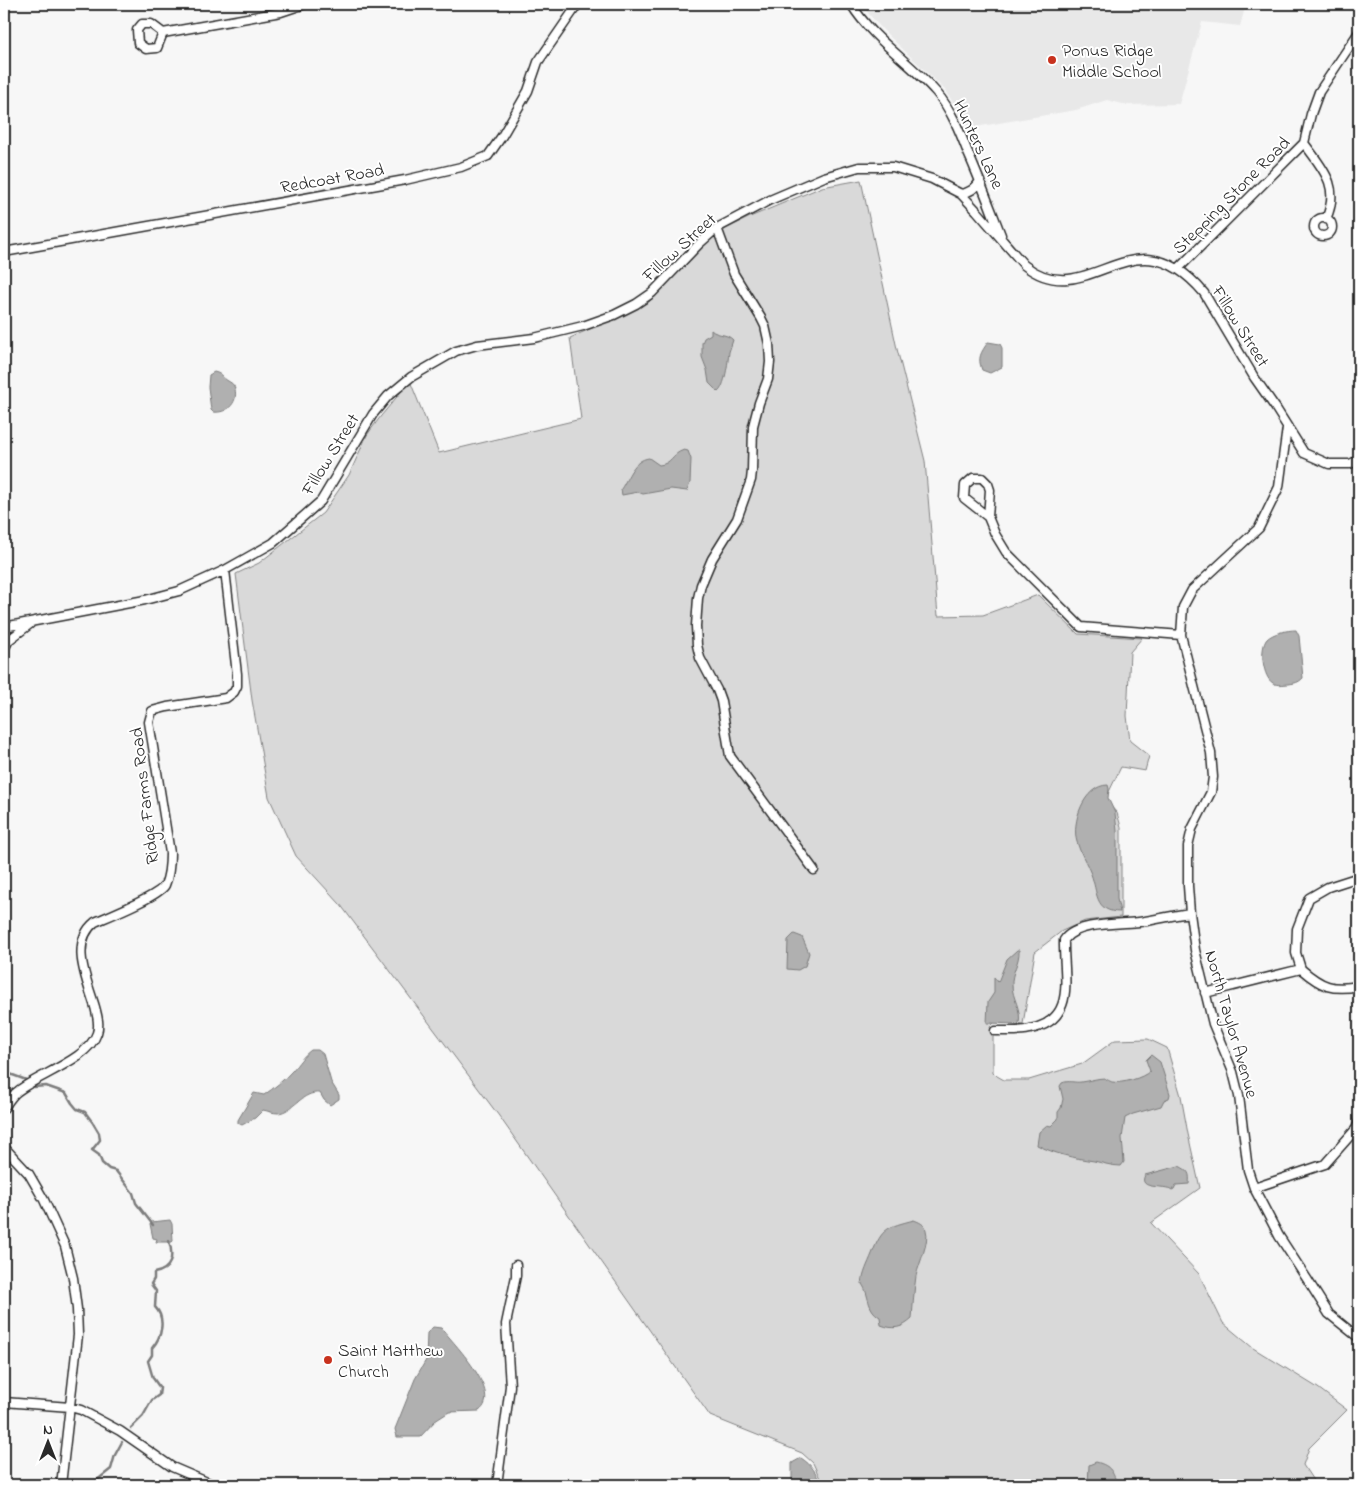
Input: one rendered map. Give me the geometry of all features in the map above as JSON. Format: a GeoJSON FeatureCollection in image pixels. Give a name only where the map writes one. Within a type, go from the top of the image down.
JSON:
{"type":"FeatureCollection","features":[{"type":"Feature","properties":{"kind":"street"},"geometry":{"type":"LineString","coordinates":[[163,34],[281,12],[305,4]]}},
{"type":"Feature","properties":{"kind":"street","name":"Redcoat Road"},"geometry":{"type":"LineString","coordinates":[[4,252],[405,180],[461,167],[488,156],[528,91],[538,62],[578,4]]}},
{"type":"Feature","properties":{"kind":"street","name":"Hunters Lane"},"geometry":{"type":"LineString","coordinates":[[851,4],[872,33],[925,81],[944,103],[961,135],[1003,241]]}},
{"type":"Feature","properties":{"kind":"street"},"geometry":{"type":"LineString","coordinates":[[1326,219],[1331,207],[1332,191],[1326,174],[1304,143],[1319,92],[1359,33]]}},
{"type":"Feature","properties":{"kind":"street","name":"Stepping Stone Road"},"geometry":{"type":"LineString","coordinates":[[1178,269],[1304,143]]}},
{"type":"Feature","properties":{"kind":"street","name":"Fillow Street"},"geometry":{"type":"LineString","coordinates":[[4,627],[145,600],[178,591],[225,570],[273,543],[321,501],[373,414],[388,396],[411,377],[456,351],[477,344],[534,338],[583,326],[614,315],[636,304],[652,293],[717,228],[770,200],[800,187],[837,173],[859,168],[893,167],[908,170],[932,179],[961,194],[1018,259],[1031,271],[1055,280],[1078,278],[1120,262],[1139,259],[1158,260],[1178,269],[1204,293],[1254,376],[1304,453],[1328,464],[1350,464],[1359,460]]}},
{"type":"Feature","properties":{"kind":"street"},"geometry":{"type":"LineString","coordinates":[[961,194],[968,193],[976,188],[980,181]]}},
{"type":"Feature","properties":{"kind":"street"},"geometry":{"type":"LineString","coordinates":[[717,228],[734,274],[761,318],[767,334],[770,362],[768,379],[757,408],[753,426],[751,480],[737,519],[712,560],[701,585],[696,626],[697,645],[700,658],[721,701],[730,756],[814,870]]}},
{"type":"Feature","properties":{"kind":"street","name":"North Taylor Avenue"},"geometry":{"type":"LineString","coordinates":[[1287,428],[1279,487],[1260,528],[1192,590],[1183,607],[1180,635],[1209,744],[1213,770],[1210,792],[1189,837],[1187,867],[1190,913],[1195,950],[1213,1024],[1235,1081],[1241,1108],[1248,1170],[1254,1188],[1279,1236],[1329,1314],[1359,1338]]}},
{"type":"Feature","properties":{"kind":"street"},"geometry":{"type":"LineString","coordinates":[[988,517],[990,497],[988,484],[982,478],[973,478],[965,485],[964,498],[988,517],[998,539],[1012,560],[1081,627],[1180,635]]}},
{"type":"Feature","properties":{"kind":"street","name":"Ridge Farms Road"},"geometry":{"type":"LineString","coordinates":[[4,1108],[12,1096],[20,1089],[67,1064],[92,1042],[97,1034],[98,1017],[81,956],[83,935],[88,928],[95,922],[154,894],[165,885],[170,866],[170,853],[149,722],[152,712],[167,707],[226,698],[234,692],[237,686],[237,674],[225,570]]}},
{"type":"Feature","properties":{"kind":"street","name":"Fillow Street"},"geometry":{"type":"LineString","coordinates":[[4,650],[9,640],[32,623]]}},
{"type":"Feature","properties":{"kind":"street"},"geometry":{"type":"LineString","coordinates":[[1359,877],[1328,887],[1309,898],[1297,930],[1296,954],[1301,969],[1319,984],[1342,989],[1359,986]]}},
{"type":"Feature","properties":{"kind":"street"},"geometry":{"type":"LineString","coordinates":[[995,1031],[1031,1029],[1044,1025],[1055,1018],[1062,1006],[1065,989],[1064,940],[1071,933],[1105,924],[1137,922],[1190,913]]}},
{"type":"Feature","properties":{"kind":"street"},"geometry":{"type":"LineString","coordinates":[[1205,993],[1301,969]]}},
{"type":"Feature","properties":{"kind":"street"},"geometry":{"type":"LineString","coordinates":[[1359,1090],[1359,1098]]}},
{"type":"Feature","properties":{"kind":"street"},"geometry":{"type":"LineString","coordinates":[[1254,1188],[1325,1164],[1356,1129],[1359,1122]]}},
{"type":"Feature","properties":{"kind":"street"},"geometry":{"type":"LineString","coordinates":[[4,1147],[29,1174],[56,1224],[70,1264],[76,1296],[77,1348],[61,1485]]}},
{"type":"Feature","properties":{"kind":"street"},"geometry":{"type":"LineString","coordinates":[[497,1485],[510,1386],[506,1324],[516,1276],[516,1265]]}},
{"type":"Feature","properties":{"kind":"street"},"geometry":{"type":"LineString","coordinates":[[4,1402],[70,1407],[81,1410],[102,1420],[172,1467],[214,1485]]}},
{"type":"Feature","properties":{"kind":"street"},"geometry":{"type":"LineString","coordinates":[[1354,1485],[1359,1482]]}},
{"type":"Feature","properties":{"kind":"shaded area","name":"Ponus Ridge Middle School"},"geometry":{"type":"Polygon","coordinates":[[[860,4],[1246,4],[1240,26],[1202,22],[1179,104],[1127,105],[1107,100],[1076,110],[969,128],[945,90],[883,30],[860,4]]]}},
{"type":"Feature","properties":{"kind":"shaded area"},"geometry":{"type":"Polygon","coordinates":[[[861,180],[897,349],[925,461],[938,616],[983,615],[1038,595],[1078,634],[1142,638],[1130,652],[1127,716],[1130,741],[1149,756],[1145,771],[1121,767],[1105,800],[1117,813],[1121,827],[1121,917],[1085,921],[1062,931],[1035,952],[1023,1024],[996,1021],[990,1027],[993,1035],[993,1072],[1004,1080],[1029,1080],[1082,1064],[1115,1040],[1148,1039],[1167,1048],[1181,1096],[1200,1188],[1151,1223],[1199,1274],[1223,1323],[1253,1348],[1318,1388],[1347,1410],[1309,1448],[1303,1465],[1316,1485],[823,1485],[813,1463],[802,1453],[710,1416],[499,1116],[340,904],[296,856],[269,797],[252,700],[236,574],[259,563],[323,513],[349,475],[367,435],[410,381],[439,453],[581,419],[570,338],[649,302],[709,241],[726,229],[822,187],[861,180]]]}},
{"type":"Feature","properties":{"kind":"shaded area"},"geometry":{"type":"Polygon","coordinates":[[[711,330],[728,336],[733,340],[724,380],[718,392],[709,383],[702,357],[702,343],[704,338],[711,334],[711,330]]]}},
{"type":"Feature","properties":{"kind":"shaded area"},"geometry":{"type":"Polygon","coordinates":[[[988,342],[1000,344],[1002,348],[1002,367],[990,373],[982,370],[980,362],[982,352],[988,342]]]}},
{"type":"Feature","properties":{"kind":"shaded area"},"geometry":{"type":"Polygon","coordinates":[[[214,372],[220,374],[232,384],[235,392],[234,401],[228,409],[218,412],[211,410],[208,387],[209,375],[214,372]]]}},
{"type":"Feature","properties":{"kind":"shaded area"},"geometry":{"type":"Polygon","coordinates":[[[684,450],[688,451],[691,459],[690,483],[687,491],[671,489],[643,494],[638,492],[622,495],[621,489],[639,462],[649,458],[659,465],[667,463],[676,454],[684,450]]]}},
{"type":"Feature","properties":{"kind":"shaded area"},"geometry":{"type":"Polygon","coordinates":[[[1296,630],[1299,636],[1303,678],[1298,682],[1281,685],[1275,684],[1267,675],[1263,662],[1265,643],[1267,639],[1276,634],[1296,630]]]}},
{"type":"Feature","properties":{"kind":"shaded area"},"geometry":{"type":"Polygon","coordinates":[[[1108,785],[1108,798],[1115,813],[1117,831],[1117,899],[1120,912],[1105,909],[1098,900],[1091,874],[1078,846],[1076,834],[1078,816],[1086,798],[1092,791],[1108,785]]]}},
{"type":"Feature","properties":{"kind":"shaded area"},"geometry":{"type":"Polygon","coordinates":[[[794,934],[802,937],[809,953],[805,966],[798,970],[787,969],[788,940],[794,934]]]}},
{"type":"Feature","properties":{"kind":"shaded area"},"geometry":{"type":"Polygon","coordinates":[[[1019,950],[1019,954],[1012,985],[1019,1013],[1019,1024],[987,1023],[988,1002],[994,993],[994,977],[998,982],[1007,959],[1019,950]]]}},
{"type":"Feature","properties":{"kind":"shaded area"},"geometry":{"type":"Polygon","coordinates":[[[311,1050],[318,1050],[323,1054],[331,1082],[339,1095],[339,1099],[330,1105],[320,1093],[314,1093],[283,1112],[276,1113],[263,1110],[255,1118],[242,1125],[238,1123],[254,1093],[264,1095],[271,1090],[311,1050]]]}},
{"type":"Feature","properties":{"kind":"shaded area"},"geometry":{"type":"Polygon","coordinates":[[[1151,1055],[1160,1062],[1170,1094],[1169,1098],[1164,1100],[1161,1106],[1125,1118],[1122,1138],[1124,1162],[1121,1166],[1064,1155],[1037,1145],[1039,1132],[1047,1125],[1051,1126],[1058,1119],[1058,1112],[1063,1099],[1060,1086],[1062,1083],[1102,1078],[1112,1082],[1132,1080],[1150,1071],[1146,1060],[1151,1055]]]}},
{"type":"Feature","properties":{"kind":"shaded area"},"geometry":{"type":"Polygon","coordinates":[[[1179,1166],[1188,1173],[1189,1184],[1176,1185],[1172,1190],[1145,1183],[1145,1175],[1179,1166]]]}},
{"type":"Feature","properties":{"kind":"shaded area"},"geometry":{"type":"Polygon","coordinates":[[[170,1220],[173,1241],[156,1242],[157,1239],[153,1238],[150,1224],[152,1222],[170,1220]]]}},
{"type":"Feature","properties":{"kind":"shaded area"},"geometry":{"type":"Polygon","coordinates":[[[914,1220],[924,1226],[927,1240],[916,1276],[912,1319],[898,1327],[886,1327],[881,1325],[880,1317],[870,1306],[862,1284],[863,1276],[876,1245],[883,1234],[891,1227],[914,1220]]]}},
{"type":"Feature","properties":{"kind":"shaded area"},"geometry":{"type":"Polygon","coordinates":[[[433,1327],[441,1328],[467,1358],[482,1382],[485,1403],[479,1411],[449,1412],[435,1421],[420,1437],[397,1437],[395,1429],[415,1379],[426,1360],[427,1333],[433,1327]]]}},
{"type":"Feature","properties":{"kind":"shaded area"},"geometry":{"type":"Polygon","coordinates":[[[801,1458],[814,1470],[820,1485],[792,1485],[792,1463],[801,1458]]]}},
{"type":"Feature","properties":{"kind":"shaded area"},"geometry":{"type":"Polygon","coordinates":[[[1096,1462],[1113,1473],[1118,1485],[1088,1485],[1089,1465],[1096,1462]]]}},
{"type":"Feature","properties":{"kind":"waterway"},"geometry":{"type":"LineString","coordinates":[[4,1075],[10,1074],[29,1081]]}},
{"type":"Feature","properties":{"kind":"waterway"},"geometry":{"type":"LineString","coordinates":[[34,1087],[46,1086],[66,1093],[77,1109],[85,1112],[99,1133],[100,1140],[92,1150],[99,1155],[102,1163],[109,1169],[116,1171],[133,1193],[136,1203],[153,1225]]}},
{"type":"Feature","properties":{"kind":"waterway"},"geometry":{"type":"LineString","coordinates":[[131,1428],[143,1416],[152,1400],[159,1395],[160,1388],[153,1378],[148,1361],[152,1355],[152,1348],[158,1339],[162,1322],[161,1316],[155,1307],[156,1291],[151,1284],[154,1279],[154,1273],[165,1269],[170,1262],[169,1241]]}},
{"type":"Feature","properties":{"kind":"waterway"},"geometry":{"type":"LineString","coordinates":[[91,1485],[111,1469],[115,1455],[122,1442]]}},
{"type":"Feature","properties":{"kind":"place","name":"Ponus Ridge Middle School"},"geometry":{"type":"Point","coordinates":[1052,60]}},
{"type":"Feature","properties":{"kind":"place","name":"Saint Matthew Church"},"geometry":{"type":"Point","coordinates":[328,1360]}}]}
